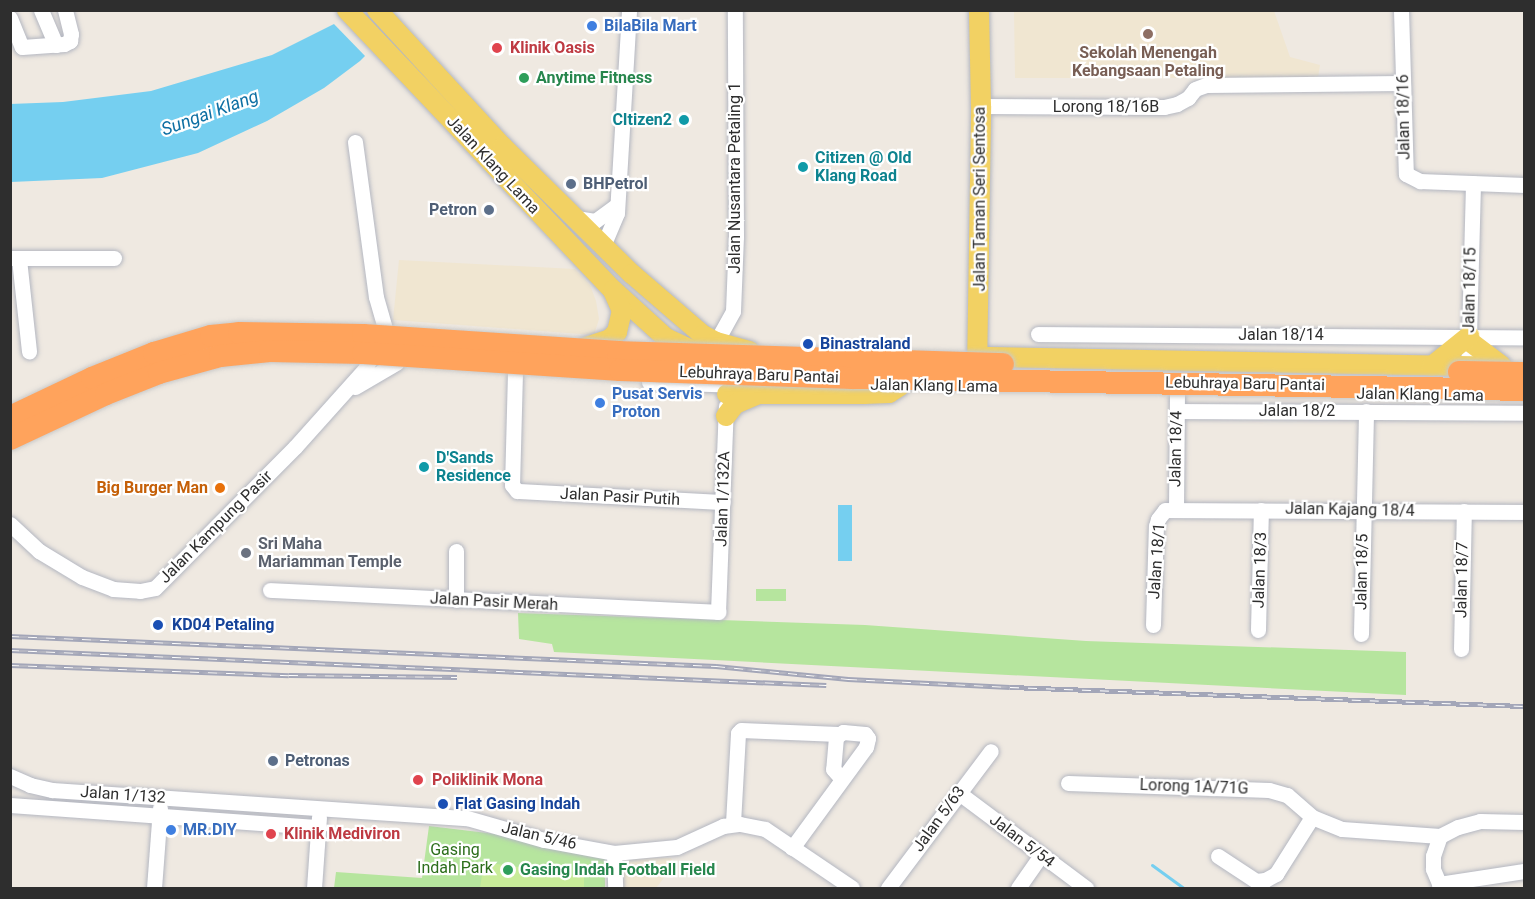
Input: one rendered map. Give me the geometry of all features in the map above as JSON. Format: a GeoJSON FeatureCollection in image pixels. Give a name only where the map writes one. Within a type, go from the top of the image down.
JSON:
{"type":"FeatureCollection","features":[{"type":"Feature","properties":{"kind":"highway","name":"Lebuhraya Baru Pantai"},"geometry":{"type":"LineString","coordinates":[[10,417],[92,378],[182,344],[211,336],[268,331],[618,352],[856,362],[1524,373]]}},
{"type":"Feature","properties":{"kind":"highway","name":"Lebuhraya Baru Pantai"},"geometry":{"type":"LineString","coordinates":[[10,440],[106,394],[159,373],[220,356],[270,351],[363,353],[620,369],[841,378],[1407,386],[1524,390]]}},
{"type":"Feature","properties":{"kind":"highway"},"geometry":{"type":"LineString","coordinates":[[1407,386],[1524,402]]}},
{"type":"Feature","properties":{"kind":"main road","name":"Jalan Klang Lama"},"geometry":{"type":"LineString","coordinates":[[347,10],[576,219],[632,274],[703,335],[712,350],[758,380],[784,385],[1524,397]]}},
{"type":"Feature","properties":{"kind":"main road","name":"Jalan Klang Lama"},"geometry":{"type":"LineString","coordinates":[[376,10],[431,85],[613,290],[666,338],[712,350],[792,356],[1005,357],[1524,367]]}},
{"type":"Feature","properties":{"kind":"main road","name":"Jalan Taman Seri Sentosa"},"geometry":{"type":"LineString","coordinates":[[977,387],[980,331],[979,10]]}},
{"type":"Feature","properties":{"kind":"main road"},"geometry":{"type":"LineString","coordinates":[[576,219],[600,251],[701,345],[712,350],[727,390],[761,394],[864,394],[890,393],[900,386]]}},
{"type":"Feature","properties":{"kind":"main road"},"geometry":{"type":"LineString","coordinates":[[586,347],[610,339],[618,332],[622,312],[613,290]]}},
{"type":"Feature","properties":{"kind":"main road"},"geometry":{"type":"LineString","coordinates":[[950,358],[968,345],[980,331],[987,345],[1005,357]]}},
{"type":"Feature","properties":{"kind":"main road"},"geometry":{"type":"LineString","coordinates":[[1432,366],[1469,338],[1503,366]]}},
{"type":"Feature","properties":{"kind":"main road"},"geometry":{"type":"LineString","coordinates":[[682,384],[697,378],[712,350]]}},
{"type":"Feature","properties":{"kind":"main road"},"geometry":{"type":"LineString","coordinates":[[726,416],[741,400],[761,394]]}},
{"type":"Feature","properties":{"kind":"street"},"geometry":{"type":"LineString","coordinates":[[41,10],[56,45]]}},
{"type":"Feature","properties":{"kind":"street"},"geometry":{"type":"LineString","coordinates":[[10,18],[22,47],[56,45],[70,41],[71,34],[65,10]]}},
{"type":"Feature","properties":{"kind":"street"},"geometry":{"type":"LineString","coordinates":[[603,246],[614,225],[617,205],[629,10]]}},
{"type":"Feature","properties":{"kind":"street","name":"Jalan Nusantara Petaling 1"},"geometry":{"type":"LineString","coordinates":[[712,350],[733,311],[737,149],[735,10]]}},
{"type":"Feature","properties":{"kind":"street","name":"Jalan 18/16"},"geometry":{"type":"LineString","coordinates":[[1401,10],[1406,174],[1420,181],[1524,185]]}},
{"type":"Feature","properties":{"kind":"street","name":"Lorong 18/16B"},"geometry":{"type":"LineString","coordinates":[[981,106],[1164,107],[1178,104],[1188,98],[1195,89],[1206,85],[1403,83]]}},
{"type":"Feature","properties":{"kind":"street"},"geometry":{"type":"LineString","coordinates":[[355,142],[376,297],[385,329],[586,347],[597,351],[602,358],[599,373],[586,378]]}},
{"type":"Feature","properties":{"kind":"street","name":"Jalan 18/15"},"geometry":{"type":"LineString","coordinates":[[1467,396],[1473,183]]}},
{"type":"Feature","properties":{"kind":"street"},"geometry":{"type":"LineString","coordinates":[[576,219],[595,221],[617,205]]}},
{"type":"Feature","properties":{"kind":"street"},"geometry":{"type":"LineString","coordinates":[[29,351],[15,258],[114,258]]}},
{"type":"Feature","properties":{"kind":"street","name":"Jalan Kampung Pasir"},"geometry":{"type":"LineString","coordinates":[[10,524],[39,551],[82,577],[114,589],[140,591],[155,588],[295,447],[364,369],[385,329]]}},
{"type":"Feature","properties":{"kind":"street","name":"Jalan 18/14"},"geometry":{"type":"LineString","coordinates":[[1038,334],[1524,337]]}},
{"type":"Feature","properties":{"kind":"street"},"geometry":{"type":"LineString","coordinates":[[376,347],[380,357],[396,363],[682,384],[727,390],[784,385]]}},
{"type":"Feature","properties":{"kind":"street","name":"Jalan Kampung Pasir"},"geometry":{"type":"LineString","coordinates":[[339,396],[396,363]]}},
{"type":"Feature","properties":{"kind":"street","name":"Jalan Pasir Putih"},"geometry":{"type":"LineString","coordinates":[[515,372],[512,485],[518,491],[723,502]]}},
{"type":"Feature","properties":{"kind":"street","name":"Jalan 1/132A"},"geometry":{"type":"LineString","coordinates":[[718,612],[727,390]]}},
{"type":"Feature","properties":{"kind":"street","name":"Jalan 18/4"},"geometry":{"type":"LineString","coordinates":[[1176,508],[1177,390]]}},
{"type":"Feature","properties":{"kind":"street","name":"Jalan 18/2"},"geometry":{"type":"LineString","coordinates":[[1177,411],[1524,413]]}},
{"type":"Feature","properties":{"kind":"street","name":"Jalan 18/5"},"geometry":{"type":"LineString","coordinates":[[1361,634],[1366,411]]}},
{"type":"Feature","properties":{"kind":"street","name":"Jalan Kajang 18/4"},"geometry":{"type":"LineString","coordinates":[[1176,508],[1524,512]]}},
{"type":"Feature","properties":{"kind":"street","name":"Jalan 18/1"},"geometry":{"type":"LineString","coordinates":[[1153,625],[1158,519],[1165,510],[1176,508]]}},
{"type":"Feature","properties":{"kind":"street","name":"Jalan 18/3"},"geometry":{"type":"LineString","coordinates":[[1258,630],[1261,510]]}},
{"type":"Feature","properties":{"kind":"street","name":"Jalan 18/7"},"geometry":{"type":"LineString","coordinates":[[1461,649],[1464,512]]}},
{"type":"Feature","properties":{"kind":"street"},"geometry":{"type":"LineString","coordinates":[[456,551],[456,600]]}},
{"type":"Feature","properties":{"kind":"street","name":"Jalan Pasir Merah"},"geometry":{"type":"LineString","coordinates":[[270,590],[718,612]]}},
{"type":"Feature","properties":{"kind":"street"},"geometry":{"type":"LineString","coordinates":[[733,824],[738,733],[741,730],[862,733],[867,736],[868,741],[792,848]]}},
{"type":"Feature","properties":{"kind":"street"},"geometry":{"type":"LineString","coordinates":[[838,734],[833,766],[836,774],[842,779]]}},
{"type":"Feature","properties":{"kind":"street","name":"Jalan 5/63"},"geometry":{"type":"LineString","coordinates":[[888,888],[991,751]]}},
{"type":"Feature","properties":{"kind":"street","name":"Jalan 1/132"},"geometry":{"type":"LineString","coordinates":[[10,776],[30,785],[52,790],[238,803]]}},
{"type":"Feature","properties":{"kind":"street","name":"Lorong 1A/71G"},"geometry":{"type":"LineString","coordinates":[[1068,783],[1269,790],[1287,795],[1312,817],[1342,829],[1440,836]]}},
{"type":"Feature","properties":{"kind":"street","name":"Jalan 5/54"},"geometry":{"type":"LineString","coordinates":[[959,793],[1086,888]]}},
{"type":"Feature","properties":{"kind":"street"},"geometry":{"type":"LineString","coordinates":[[154,888],[160,797]]}},
{"type":"Feature","properties":{"kind":"street","name":"Jalan 5/46"},"geometry":{"type":"LineString","coordinates":[[238,803],[422,813],[467,818],[544,840],[614,853],[677,847],[733,824],[763,828],[852,888]]}},
{"type":"Feature","properties":{"kind":"street"},"geometry":{"type":"LineString","coordinates":[[10,805],[318,827]]}},
{"type":"Feature","properties":{"kind":"street"},"geometry":{"type":"LineString","coordinates":[[314,888],[320,809]]}},
{"type":"Feature","properties":{"kind":"street"},"geometry":{"type":"LineString","coordinates":[[1218,856],[1256,881],[1265,880],[1276,874],[1312,817]]}},
{"type":"Feature","properties":{"kind":"street"},"geometry":{"type":"LineString","coordinates":[[1524,822],[1480,821],[1458,827],[1440,836],[1433,856],[1433,869],[1440,886],[1524,871]]}},
{"type":"Feature","properties":{"kind":"street"},"geometry":{"type":"LineString","coordinates":[[614,853],[615,888]]}},
{"type":"Feature","properties":{"kind":"street"},"geometry":{"type":"LineString","coordinates":[[1018,888],[1041,855]]}},
{"type":"Feature","properties":{"kind":"shaded area","name":"Sekolah Menengah Kebangsaan Petaling"},"geometry":{"type":"Polygon","coordinates":[[[1014,11],[1274,11],[1290,57],[1320,65],[1318,78],[1015,78],[1014,11]]]}},
{"type":"Feature","properties":{"kind":"shaded area"},"geometry":{"type":"Polygon","coordinates":[[[399,260],[575,269],[590,285],[596,301],[599,319],[594,335],[393,320],[399,260]]]}},
{"type":"Feature","properties":{"kind":"shaded area"},"geometry":{"type":"Polygon","coordinates":[[[622,857],[671,858],[675,864],[656,888],[621,888],[622,857]]]}},
{"type":"Feature","properties":{"kind":"green space"},"geometry":{"type":"Polygon","coordinates":[[[756,589],[786,589],[786,601],[756,601],[756,589]]]}},
{"type":"Feature","properties":{"kind":"green space"},"geometry":{"type":"Polygon","coordinates":[[[518,613],[865,625],[1086,641],[1406,652],[1406,695],[554,652],[552,644],[519,639],[518,613]]]}},
{"type":"Feature","properties":{"kind":"green space","name":"Gasing Indah Park"},"geometry":{"type":"Polygon","coordinates":[[[429,826],[605,847],[605,888],[334,888],[336,872],[422,878],[429,826]]]}},
{"type":"Feature","properties":{"kind":"green space","name":"Gasing Indah Football Field"},"geometry":{"type":"Polygon","coordinates":[[[484,862],[584,877],[584,888],[480,888],[484,862]]]}},
{"type":"Feature","properties":{"kind":"water","name":"Sungai Klang"},"geometry":{"type":"Polygon","coordinates":[[[410,11],[360,61],[324,88],[267,121],[198,153],[102,178],[11,182],[10,104],[63,102],[151,91],[272,55],[334,24],[410,11]]]}},
{"type":"Feature","properties":{"kind":"water"},"geometry":{"type":"Polygon","coordinates":[[[838,505],[852,505],[852,561],[838,561],[838,505]]]}},
{"type":"Feature","properties":{"kind":"pier"},"geometry":{"type":"Polygon","coordinates":[[[345,10],[413,10],[367,58],[332,22],[345,10]]]}},
{"type":"Feature","properties":{"kind":"waterway"},"geometry":{"type":"LineString","coordinates":[[1152,865],[1184,888]]}},
{"type":"Feature","properties":{"kind":"railway"},"geometry":{"type":"LineString","coordinates":[[10,636],[716,666],[848,679],[1010,687],[1524,706]]}},
{"type":"Feature","properties":{"kind":"railway"},"geometry":{"type":"LineString","coordinates":[[10,650],[826,685]]}},
{"type":"Feature","properties":{"kind":"railway"},"geometry":{"type":"LineString","coordinates":[[10,665],[289,675],[457,677]]}},
{"type":"Feature","properties":{"kind":"place","name":"BilaBila Mart"},"geometry":{"type":"Point","coordinates":[592,26]}},
{"type":"Feature","properties":{"kind":"place","name":"Sekolah Menengah Kebangsaan Petaling"},"geometry":{"type":"Point","coordinates":[1148,34]}},
{"type":"Feature","properties":{"kind":"place","name":"Klinik Oasis"},"geometry":{"type":"Point","coordinates":[497,48]}},
{"type":"Feature","properties":{"kind":"place","name":"Anytime Fitness"},"geometry":{"type":"Point","coordinates":[524,78]}},
{"type":"Feature","properties":{"kind":"place","name":"CItizen2"},"geometry":{"type":"Point","coordinates":[684,120]}},
{"type":"Feature","properties":{"kind":"place","name":"Citizen @ Old Klang Road"},"geometry":{"type":"Point","coordinates":[803,167]}},
{"type":"Feature","properties":{"kind":"place","name":"BHPetrol"},"geometry":{"type":"Point","coordinates":[571,184]}},
{"type":"Feature","properties":{"kind":"place","name":"Petron"},"geometry":{"type":"Point","coordinates":[489,210]}},
{"type":"Feature","properties":{"kind":"place","name":"Binastraland"},"geometry":{"type":"Point","coordinates":[808,344]}},
{"type":"Feature","properties":{"kind":"place","name":"Pusat Servis Proton"},"geometry":{"type":"Point","coordinates":[600,403]}},
{"type":"Feature","properties":{"kind":"place","name":"D'Sands Residence"},"geometry":{"type":"Point","coordinates":[424,467]}},
{"type":"Feature","properties":{"kind":"place","name":"Big Burger Man"},"geometry":{"type":"Point","coordinates":[220,488]}},
{"type":"Feature","properties":{"kind":"place","name":"Sri Maha Mariamman Temple"},"geometry":{"type":"Point","coordinates":[246,553]}},
{"type":"Feature","properties":{"kind":"place","name":"KD04 Petaling"},"geometry":{"type":"Point","coordinates":[158,625]}},
{"type":"Feature","properties":{"kind":"place","name":"Petronas"},"geometry":{"type":"Point","coordinates":[273,761]}},
{"type":"Feature","properties":{"kind":"place","name":"Poliklinik Mona"},"geometry":{"type":"Point","coordinates":[418,780]}},
{"type":"Feature","properties":{"kind":"place","name":"Flat Gasing Indah"},"geometry":{"type":"Point","coordinates":[443,804]}},
{"type":"Feature","properties":{"kind":"place","name":"MR.DIY"},"geometry":{"type":"Point","coordinates":[171,830]}},
{"type":"Feature","properties":{"kind":"place","name":"Klinik Mediviron"},"geometry":{"type":"Point","coordinates":[271,834]}},
{"type":"Feature","properties":{"kind":"place","name":"Gasing Indah Football Field"},"geometry":{"type":"Point","coordinates":[508,870]}}]}
